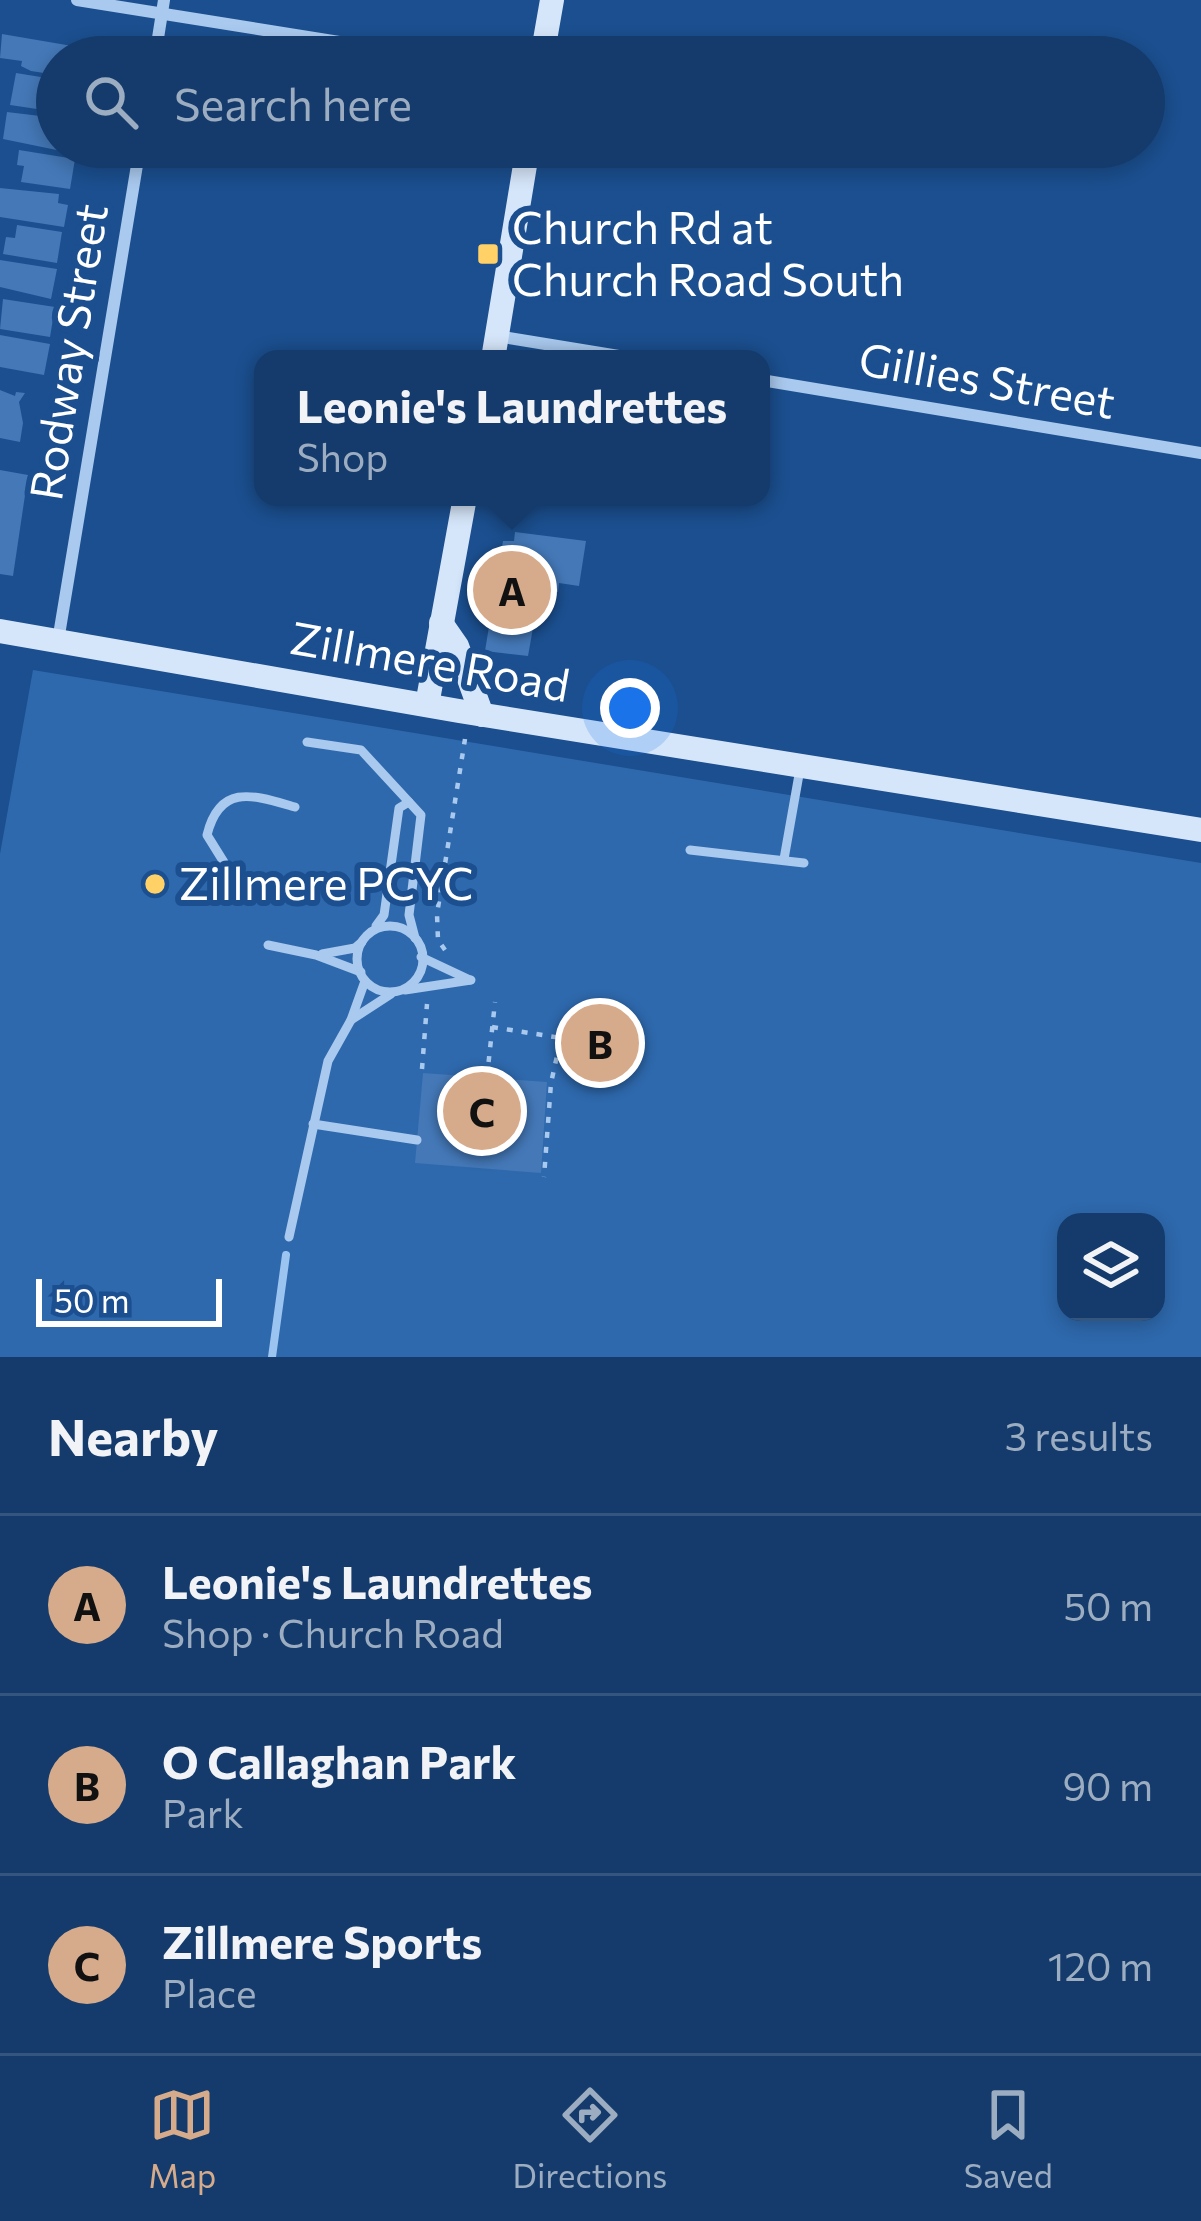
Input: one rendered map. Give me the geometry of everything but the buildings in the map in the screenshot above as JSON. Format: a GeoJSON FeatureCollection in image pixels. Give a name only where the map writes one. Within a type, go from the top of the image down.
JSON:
{"type":"FeatureCollection","features":[{"type":"Feature","properties":{"kind":"main road"},"geometry":{"type":"LineString","coordinates":[[546,36],[552,0]]}},
{"type":"Feature","properties":{"kind":"main road"},"geometry":{"type":"LineString","coordinates":[[495,347],[525,168]]}},
{"type":"Feature","properties":{"kind":"main road"},"geometry":{"type":"LineString","coordinates":[[427,705],[463,506]]}},
{"type":"Feature","properties":{"kind":"main road"},"geometry":{"type":"LineString","coordinates":[[442,623],[457,646],[482,715]]}},
{"type":"Feature","properties":{"kind":"main road","name":"Zillmere Road"},"geometry":{"type":"LineString","coordinates":[[0,631],[482,715],[1201,830]]}},
{"type":"Feature","properties":{"kind":"street"},"geometry":{"type":"LineString","coordinates":[[76,0],[163,7],[320,36]]}},
{"type":"Feature","properties":{"kind":"street","name":"Rodway Street"},"geometry":{"type":"LineString","coordinates":[[58,640],[137,168]]}},
{"type":"Feature","properties":{"kind":"street"},"geometry":{"type":"LineString","coordinates":[[495,347],[530,350]]}},
{"type":"Feature","properties":{"kind":"street","name":"Gillies Street"},"geometry":{"type":"LineString","coordinates":[[770,382],[1201,454]]}},
{"type":"Feature","properties":{"kind":"lane"},"geometry":{"type":"LineString","coordinates":[[307,742],[361,750],[421,815],[409,915],[421,956],[417,976],[405,990]]}},
{"type":"Feature","properties":{"kind":"lane"},"geometry":{"type":"LineString","coordinates":[[784,859],[801,764]]}},
{"type":"Feature","properties":{"kind":"lane"},"geometry":{"type":"LineString","coordinates":[[280,886],[230,872],[207,835],[213,811],[232,797],[259,797],[295,806]]}},
{"type":"Feature","properties":{"kind":"lane"},"geometry":{"type":"LineString","coordinates":[[316,955],[356,948],[384,915],[399,808],[409,802]]}},
{"type":"Feature","properties":{"kind":"lane"},"geometry":{"type":"LineString","coordinates":[[690,850],[804,863]]}},
{"type":"Feature","properties":{"kind":"lane"},"geometry":{"type":"LineString","coordinates":[[289,1237],[328,1061],[351,1020],[364,977],[359,951],[369,934],[396,925],[415,938]]}},
{"type":"Feature","properties":{"kind":"lane"},"geometry":{"type":"LineString","coordinates":[[268,945],[316,955],[364,977],[377,991],[391,994]]}},
{"type":"Feature","properties":{"kind":"lane"},"geometry":{"type":"LineString","coordinates":[[351,1020],[391,994],[471,980],[421,956]]}},
{"type":"Feature","properties":{"kind":"lane"},"geometry":{"type":"LineString","coordinates":[[313,1124],[417,1140]]}},
{"type":"Feature","properties":{"kind":"path"},"geometry":{"type":"LineString","coordinates":[[453,958],[438,940],[437,914],[464,739]]}},
{"type":"Feature","properties":{"kind":"path"},"geometry":{"type":"LineString","coordinates":[[487,1077],[494,1002]]}},
{"type":"Feature","properties":{"kind":"path"},"geometry":{"type":"LineString","coordinates":[[422,1069],[427,1004]]}},
{"type":"Feature","properties":{"kind":"path"},"geometry":{"type":"LineString","coordinates":[[492,1027],[561,1038],[551,1083],[544,1177]]}},
{"type":"Feature","properties":{"kind":"shaded area"},"geometry":{"type":"Polygon","coordinates":[[[33,670],[1201,863],[1201,1357],[0,1357],[0,854],[33,670]]]}},
{"type":"Feature","properties":{"kind":"waterway"},"geometry":{"type":"LineString","coordinates":[[272,1357],[286,1255]]}},
{"type":"Feature","properties":{"kind":"place","name":"Church Rd at Church Road South"},"geometry":{"type":"Point","coordinates":[488,254]}},
{"type":"Feature","properties":{"kind":"place","name":"Leonie's Laundrettes"},"geometry":{"type":"Point","coordinates":[512,590]}},
{"type":"Feature","properties":{"kind":"place","name":"Zillmere PCYC"},"geometry":{"type":"Point","coordinates":[155,884]}},
{"type":"Feature","properties":{"kind":"place","name":"O Callaghan Park"},"geometry":{"type":"Point","coordinates":[600,1043]}},
{"type":"Feature","properties":{"kind":"place","name":"Zillmere Sports"},"geometry":{"type":"Point","coordinates":[482,1111]}}]}
